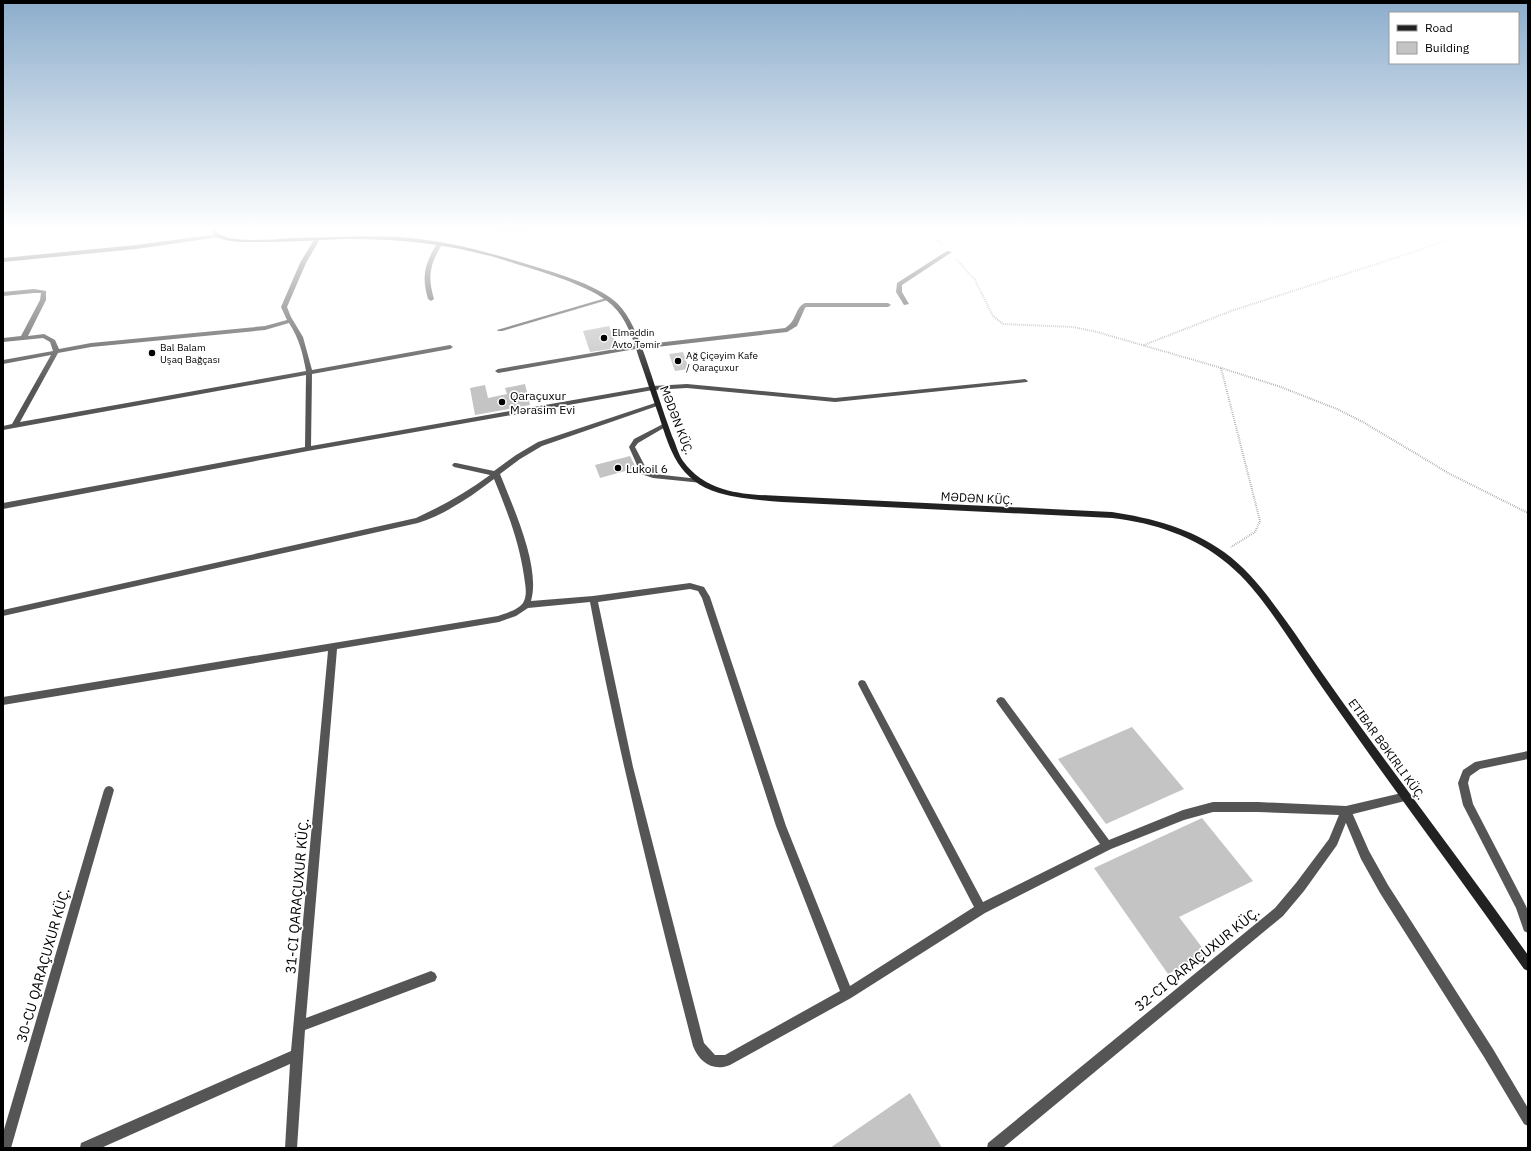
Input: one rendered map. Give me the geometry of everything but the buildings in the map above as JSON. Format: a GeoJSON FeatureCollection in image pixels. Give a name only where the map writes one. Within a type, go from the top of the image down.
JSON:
{"type":"FeatureCollection","features":[{"type":"Feature","properties":{"kind":"main road","name":"MƏDƏN KÜÇ."},"geometry":{"type":"LineString","coordinates":[[568,281],[608,299],[621,310],[639,347],[678,459],[698,481],[712,488],[746,496],[782,499],[1132,518],[1156,523],[1185,533],[1220,554]]}},
{"type":"Feature","properties":{"kind":"main road","name":"ETIBAR BƏKIRLI KÜÇ."},"geometry":{"type":"LineString","coordinates":[[1220,554],[1245,575],[1263,594],[1406,797],[1524,952],[1528,965]]}},
{"type":"Feature","properties":{"kind":"street"},"geometry":{"type":"LineString","coordinates":[[295,281],[284,307],[285,313],[299,334],[308,361],[308,449]]}},
{"type":"Feature","properties":{"kind":"street"},"geometry":{"type":"LineString","coordinates":[[426,281],[431,299]]}},
{"type":"Feature","properties":{"kind":"street"},"geometry":{"type":"LineString","coordinates":[[904,281],[899,284],[899,292],[906,304]]}},
{"type":"Feature","properties":{"kind":"street"},"geometry":{"type":"LineString","coordinates":[[3,294],[34,290],[44,292],[43,300],[24,337]]}},
{"type":"Feature","properties":{"kind":"street"},"geometry":{"type":"LineString","coordinates":[[500,330],[608,299]]}},
{"type":"Feature","properties":{"kind":"street"},"geometry":{"type":"LineString","coordinates":[[498,371],[639,347],[787,330],[795,325],[802,306],[805,305],[888,304]]}},
{"type":"Feature","properties":{"kind":"street"},"geometry":{"type":"LineString","coordinates":[[3,362],[91,345],[265,328],[291,321]]}},
{"type":"Feature","properties":{"kind":"street"},"geometry":{"type":"LineString","coordinates":[[3,340],[44,336],[53,341],[56,351],[15,424]]}},
{"type":"Feature","properties":{"kind":"street"},"geometry":{"type":"LineString","coordinates":[[3,428],[15,424],[450,347]]}},
{"type":"Feature","properties":{"kind":"street"},"geometry":{"type":"LineString","coordinates":[[3,506],[308,449],[653,388],[687,386],[835,400],[1025,381]]}},
{"type":"Feature","properties":{"kind":"street"},"geometry":{"type":"LineString","coordinates":[[3,613],[418,520],[440,510],[496,474],[518,456],[540,444],[658,404]]}},
{"type":"Feature","properties":{"kind":"street"},"geometry":{"type":"LineString","coordinates":[[665,425],[636,441],[632,448],[644,472],[653,476],[698,481]]}},
{"type":"Feature","properties":{"kind":"street"},"geometry":{"type":"LineString","coordinates":[[456,465],[496,474]]}},
{"type":"Feature","properties":{"kind":"street"},"geometry":{"type":"LineString","coordinates":[[496,474],[517,527],[525,556],[530,591],[526,606]]}},
{"type":"Feature","properties":{"kind":"street"},"geometry":{"type":"LineString","coordinates":[[3,701],[499,619],[514,614],[526,606],[690,586],[701,589],[706,597],[781,826],[847,994]]}},
{"type":"Feature","properties":{"kind":"street"},"geometry":{"type":"LineString","coordinates":[[593,599],[638,811],[699,1046],[712,1061],[726,1061],[847,994],[981,908],[1107,846],[1183,815],[1213,807],[1258,807],[1346,811],[1406,797]]}},
{"type":"Feature","properties":{"kind":"street","name":"31-CI QARAÇUXUR KÜÇ."},"geometry":{"type":"LineString","coordinates":[[291,1148],[297,1055],[333,647]]}},
{"type":"Feature","properties":{"kind":"street"},"geometry":{"type":"LineString","coordinates":[[862,684],[981,908]]}},
{"type":"Feature","properties":{"kind":"street"},"geometry":{"type":"LineString","coordinates":[[1001,701],[1107,846]]}},
{"type":"Feature","properties":{"kind":"street"},"geometry":{"type":"LineString","coordinates":[[1528,755],[1478,765],[1466,773],[1463,783],[1468,805],[1521,906],[1528,927]]}},
{"type":"Feature","properties":{"kind":"street","name":"30-CU QARAÇUXUR KÜÇ."},"geometry":{"type":"LineString","coordinates":[[5,1148],[109,790]]}},
{"type":"Feature","properties":{"kind":"street"},"geometry":{"type":"LineString","coordinates":[[1346,811],[1365,854],[1395,907],[1509,1085],[1528,1120]]}},
{"type":"Feature","properties":{"kind":"street","name":"32-CI QARAÇUXUR KÜÇ."},"geometry":{"type":"LineString","coordinates":[[993,1148],[1279,912],[1300,887],[1333,842],[1346,811]]}},
{"type":"Feature","properties":{"kind":"street"},"geometry":{"type":"LineString","coordinates":[[300,1026],[431,977]]}},
{"type":"Feature","properties":{"kind":"street"},"geometry":{"type":"LineString","coordinates":[[86,1148],[297,1055]]}},
{"type":"Feature","properties":{"kind":"path"},"geometry":{"type":"LineString","coordinates":[[975,281],[982,291],[991,316],[996,321],[1003,324],[1073,327],[1097,332],[1221,368],[1337,409],[1358,418],[1470,485],[1528,513]]}},
{"type":"Feature","properties":{"kind":"path"},"geometry":{"type":"LineString","coordinates":[[1144,345],[1231,311],[1325,281]]}},
{"type":"Feature","properties":{"kind":"path"},"geometry":{"type":"LineString","coordinates":[[1220,554],[1255,532],[1260,521],[1221,368]]}},
{"type":"Feature","properties":{"kind":"place","name":"Elməddin Avto Təmir"},"geometry":{"type":"Point","coordinates":[604,338]}},
{"type":"Feature","properties":{"kind":"place","name":"Bal Balam Uşaq Bağçası"},"geometry":{"type":"Point","coordinates":[152,353]}},
{"type":"Feature","properties":{"kind":"place","name":"Ağ Çiçəyim Kafe / Qaraçuxur"},"geometry":{"type":"Point","coordinates":[678,361]}},
{"type":"Feature","properties":{"kind":"place","name":"Qaraçuxur Mərasim Evi"},"geometry":{"type":"Point","coordinates":[502,402]}},
{"type":"Feature","properties":{"kind":"place","name":"Lukoil 6"},"geometry":{"type":"Point","coordinates":[618,468]}}]}
